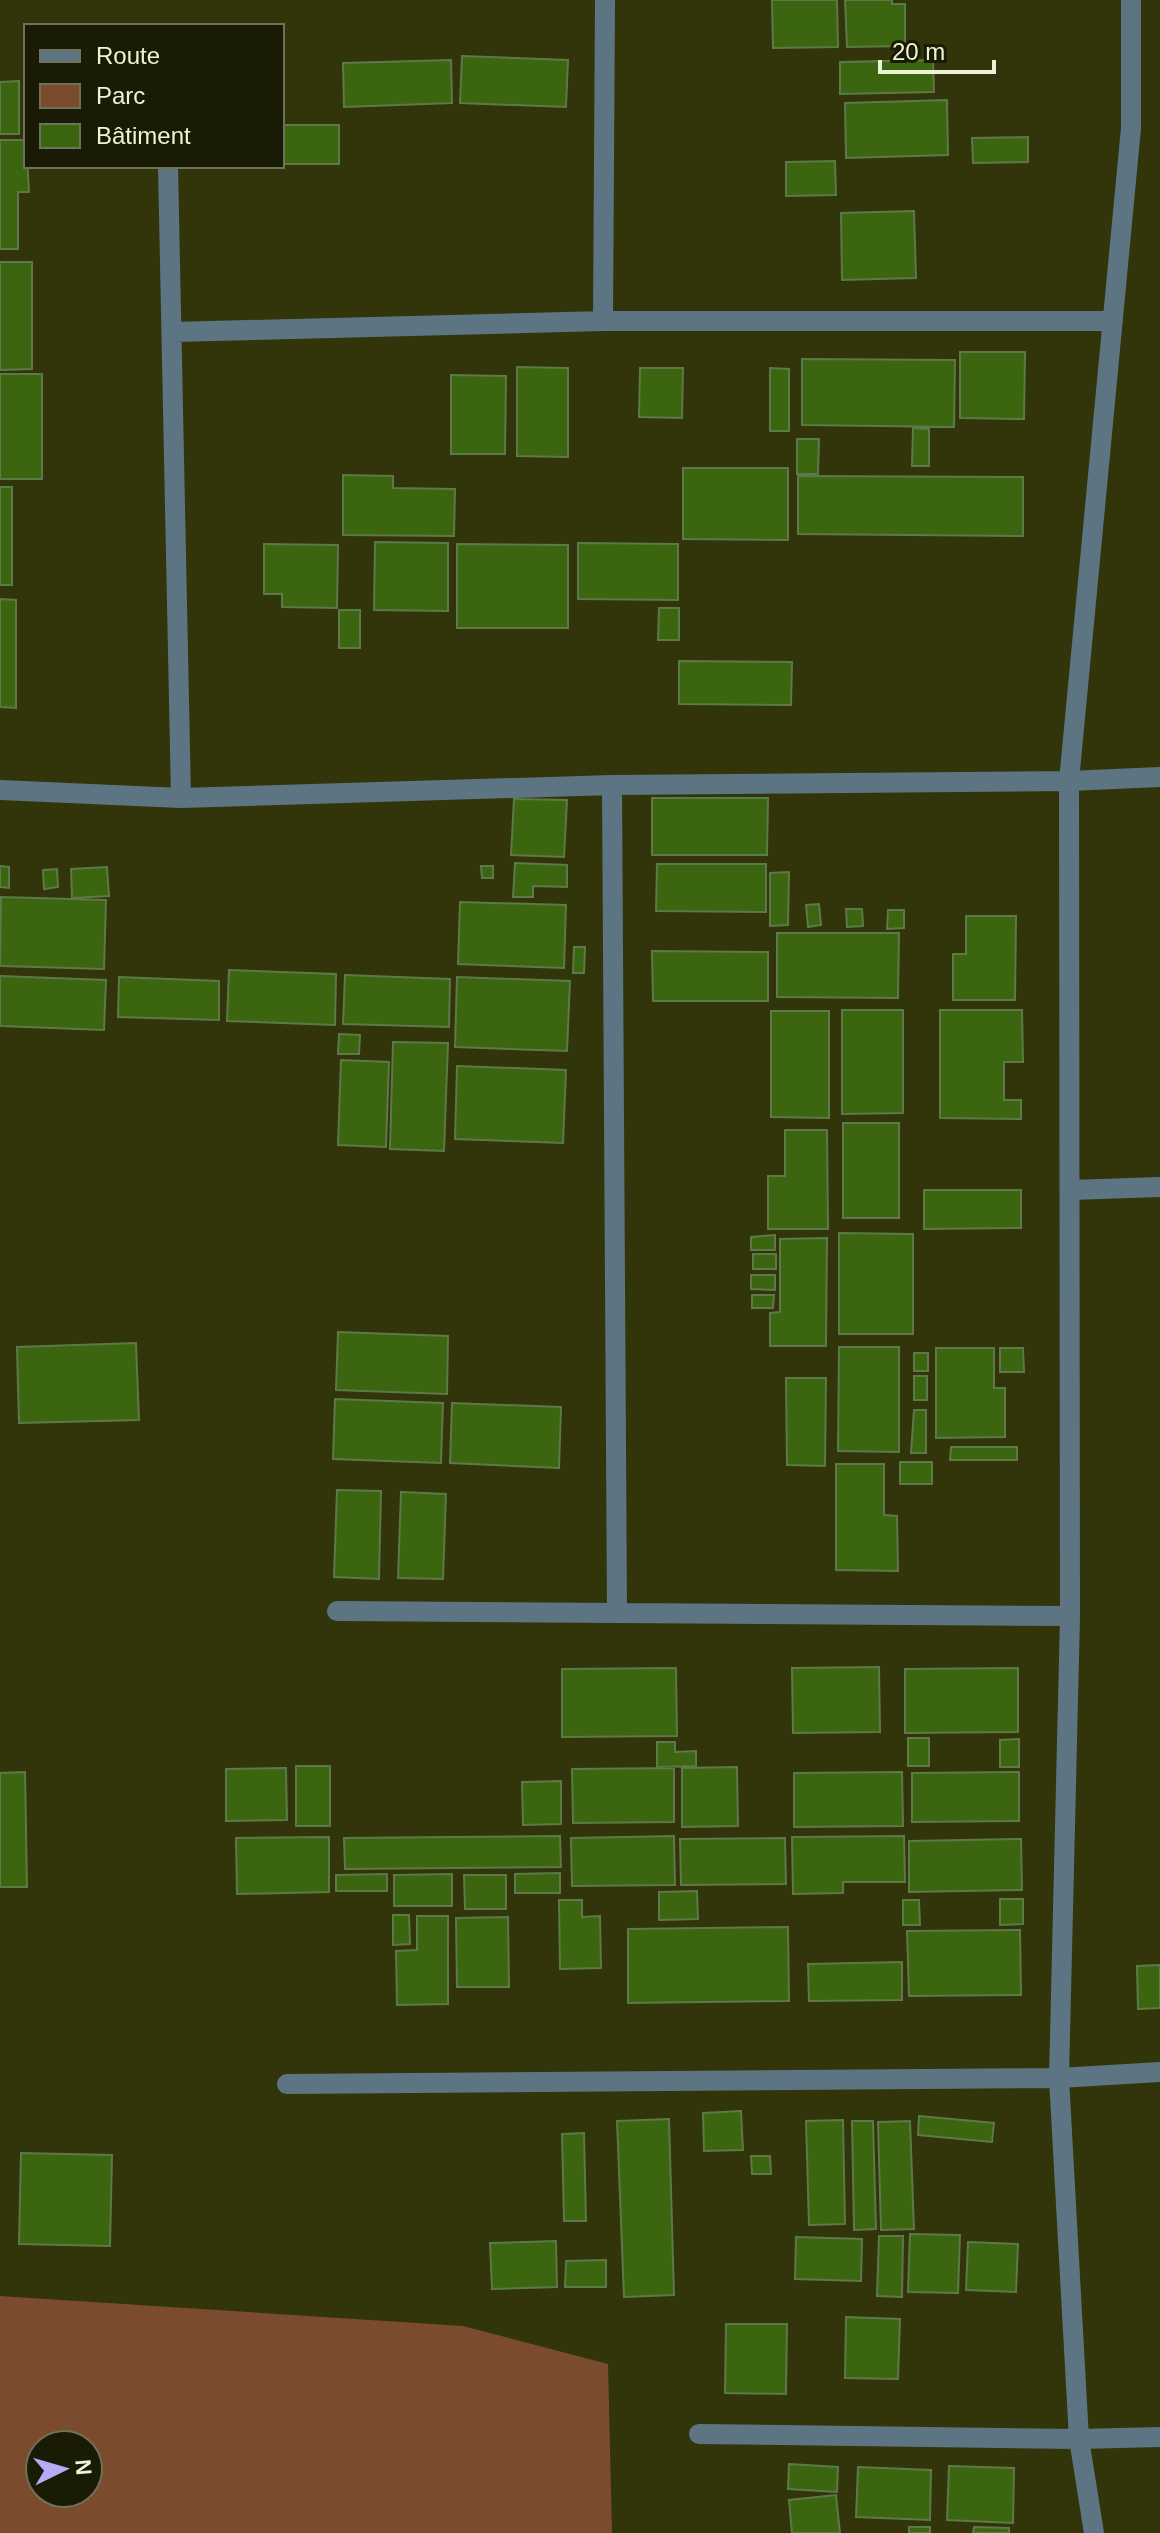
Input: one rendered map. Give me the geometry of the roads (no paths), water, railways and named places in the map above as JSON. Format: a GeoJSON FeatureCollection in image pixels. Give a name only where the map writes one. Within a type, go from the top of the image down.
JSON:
{"type":"FeatureCollection","features":[{"type":"Feature","properties":{"kind":"street"},"geometry":{"type":"LineString","coordinates":[[603,321],[605,0]]}},
{"type":"Feature","properties":{"kind":"street"},"geometry":{"type":"LineString","coordinates":[[1094,2533],[1079,2439],[1059,2078],[1070,1616],[1069,781],[1131,128],[1131,0]]}},
{"type":"Feature","properties":{"kind":"street"},"geometry":{"type":"LineString","coordinates":[[168,168],[181,798]]}},
{"type":"Feature","properties":{"kind":"street"},"geometry":{"type":"LineString","coordinates":[[173,332],[603,321],[1113,321]]}},
{"type":"Feature","properties":{"kind":"street"},"geometry":{"type":"LineString","coordinates":[[0,790],[181,798],[612,785],[1069,781],[1160,777]]}},
{"type":"Feature","properties":{"kind":"street"},"geometry":{"type":"LineString","coordinates":[[612,785],[617,1613]]}},
{"type":"Feature","properties":{"kind":"street"},"geometry":{"type":"LineString","coordinates":[[1071,1190],[1160,1187]]}},
{"type":"Feature","properties":{"kind":"street"},"geometry":{"type":"LineString","coordinates":[[337,1611],[1070,1616]]}},
{"type":"Feature","properties":{"kind":"street"},"geometry":{"type":"LineString","coordinates":[[287,2084],[1059,2078],[1160,2072]]}},
{"type":"Feature","properties":{"kind":"street"},"geometry":{"type":"LineString","coordinates":[[699,2434],[1079,2439],[1160,2437]]}}]}
